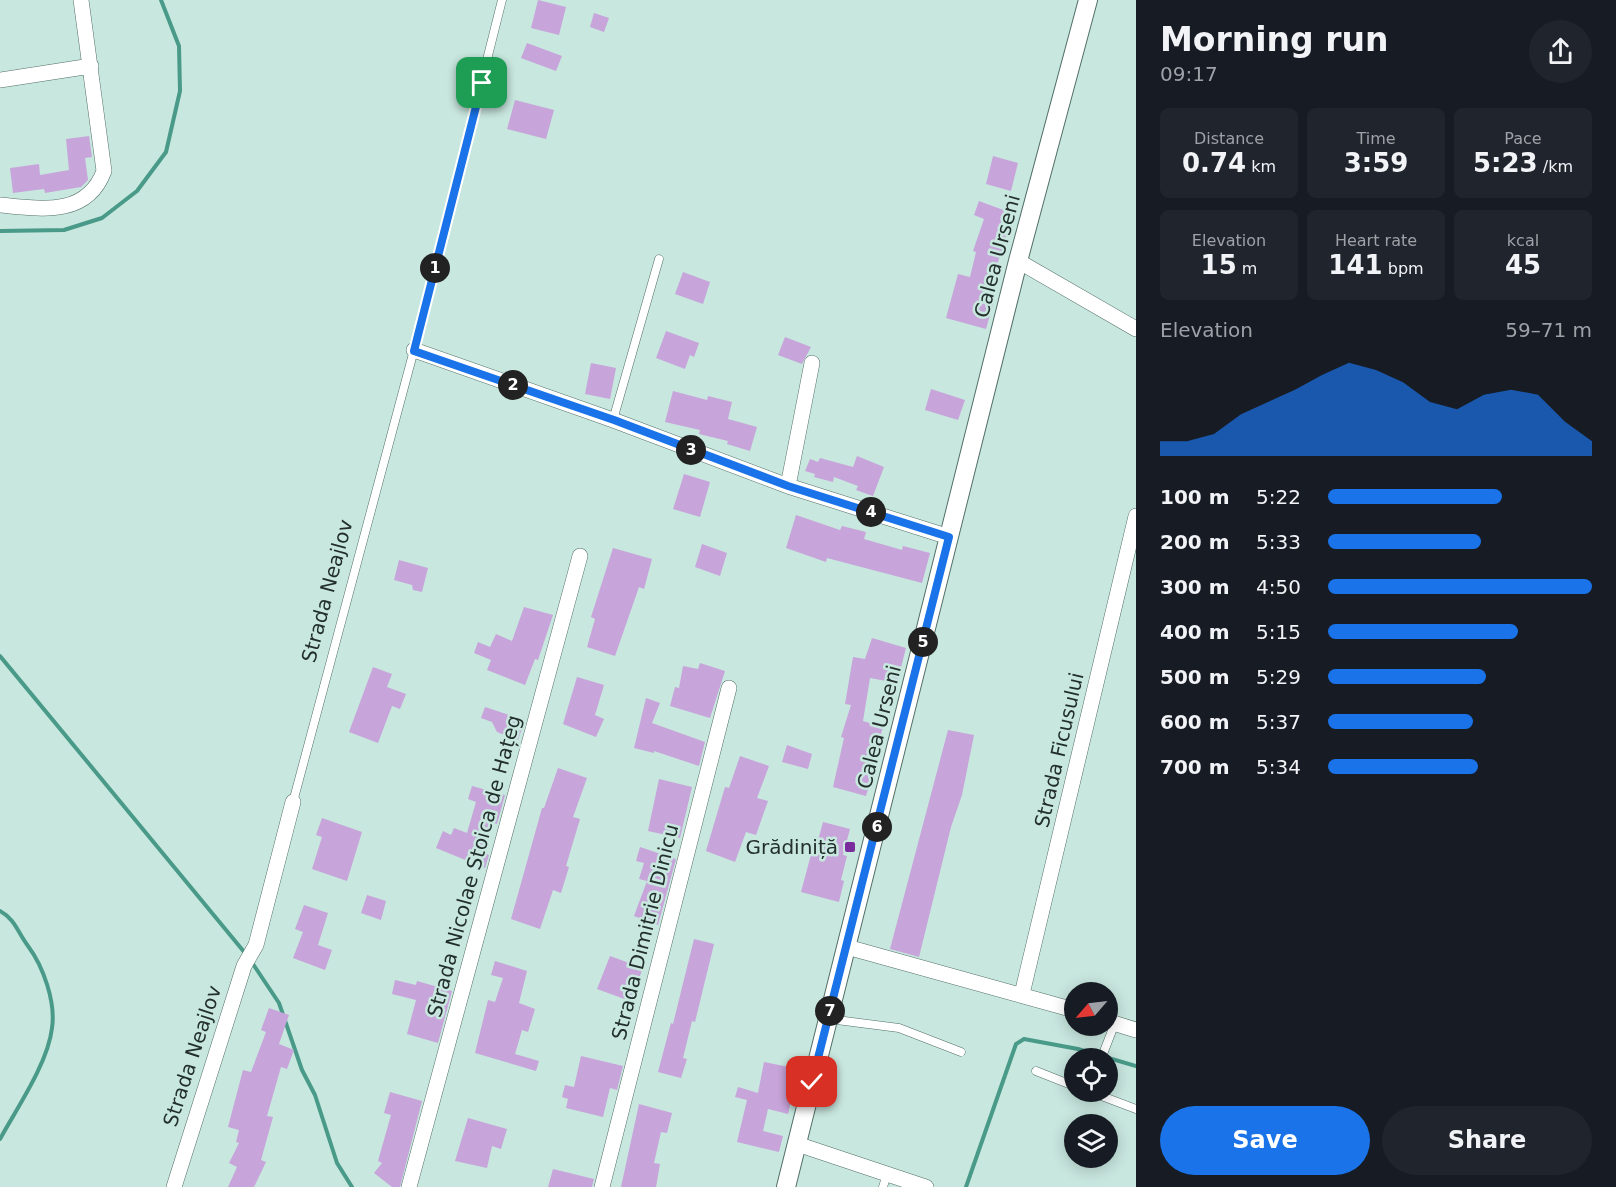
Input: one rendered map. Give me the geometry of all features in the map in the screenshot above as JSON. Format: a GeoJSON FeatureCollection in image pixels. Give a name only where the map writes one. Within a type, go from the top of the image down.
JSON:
{"type":"FeatureCollection","features":[{"type":"Feature","properties":{"kind":"street"},"geometry":{"type":"LineString","coordinates":[[0,205],[68,206],[87,198],[99,186],[105,171],[81,0]]}},
{"type":"Feature","properties":{"kind":"street","name":"Calea Urseni"},"geometry":{"type":"LineString","coordinates":[[786,1187],[1018,261],[1088,0]]}},
{"type":"Feature","properties":{"kind":"street"},"geometry":{"type":"LineString","coordinates":[[0,80],[91,66]]}},
{"type":"Feature","properties":{"kind":"street"},"geometry":{"type":"LineString","coordinates":[[1018,261],[1136,329]]}},
{"type":"Feature","properties":{"kind":"street"},"geometry":{"type":"LineString","coordinates":[[414,351],[614,420],[788,486],[949,537]]}},
{"type":"Feature","properties":{"kind":"street"},"geometry":{"type":"LineString","coordinates":[[788,486],[812,363]]}},
{"type":"Feature","properties":{"kind":"street","name":"Strada Ficusului"},"geometry":{"type":"LineString","coordinates":[[1022,994],[1136,516]]}},
{"type":"Feature","properties":{"kind":"street","name":"Strada Nicolae Stoica de Hațeg"},"geometry":{"type":"LineString","coordinates":[[409,1187],[580,556]]}},
{"type":"Feature","properties":{"kind":"street","name":"Strada Dimitrie Dinicu"},"geometry":{"type":"LineString","coordinates":[[602,1187],[729,688]]}},
{"type":"Feature","properties":{"kind":"street","name":"Strada Neajlov"},"geometry":{"type":"LineString","coordinates":[[174,1187],[244,966],[255,945],[293,802]]}},
{"type":"Feature","properties":{"kind":"street"},"geometry":{"type":"LineString","coordinates":[[846,947],[1064,1007]]}},
{"type":"Feature","properties":{"kind":"street"},"geometry":{"type":"LineString","coordinates":[[1118,1024],[1136,1030]]}},
{"type":"Feature","properties":{"kind":"street"},"geometry":{"type":"LineString","coordinates":[[797,1144],[885,1181],[926,1187]]}},
{"type":"Feature","properties":{"kind":"lane","name":"Strada Neajlov"},"geometry":{"type":"LineString","coordinates":[[293,802],[414,351],[502,0]]}},
{"type":"Feature","properties":{"kind":"lane"},"geometry":{"type":"LineString","coordinates":[[614,420],[659,259]]}},
{"type":"Feature","properties":{"kind":"lane"},"geometry":{"type":"LineString","coordinates":[[828,1019],[899,1028],[961,1052]]}},
{"type":"Feature","properties":{"kind":"lane"},"geometry":{"type":"LineString","coordinates":[[1036,1071],[1064,1082]]}},
{"type":"Feature","properties":{"kind":"lane"},"geometry":{"type":"LineString","coordinates":[[1117,1102],[1136,1109]]}},
{"type":"Feature","properties":{"kind":"building"},"geometry":{"type":"Polygon","coordinates":[[[538,0],[566,7],[559,35],[531,28],[538,0]]]}},
{"type":"Feature","properties":{"kind":"building"},"geometry":{"type":"Polygon","coordinates":[[[594,13],[609,18],[604,32],[590,27],[594,13]]]}},
{"type":"Feature","properties":{"kind":"building"},"geometry":{"type":"Polygon","coordinates":[[[527,43],[562,56],[556,71],[521,58],[527,43]]]}},
{"type":"Feature","properties":{"kind":"building"},"geometry":{"type":"Polygon","coordinates":[[[515,100],[554,110],[546,139],[507,129],[515,100]]]}},
{"type":"Feature","properties":{"kind":"building"},"geometry":{"type":"Polygon","coordinates":[[[89,136],[92,157],[85,158],[88,180],[81,187],[45,193],[44,189],[13,193],[10,168],[39,164],[40,175],[69,170],[66,139],[89,136]]]}},
{"type":"Feature","properties":{"kind":"building"},"geometry":{"type":"Polygon","coordinates":[[[993,156],[1018,163],[1011,191],[986,184],[993,156]]]}},
{"type":"Feature","properties":{"kind":"building"},"geometry":{"type":"Polygon","coordinates":[[[979,201],[1014,214],[996,268],[999,269],[992,297],[995,297],[986,329],[946,318],[958,274],[970,277],[976,252],[973,251],[984,219],[974,215],[979,201]]]}},
{"type":"Feature","properties":{"kind":"building"},"geometry":{"type":"Polygon","coordinates":[[[683,272],[710,282],[703,304],[675,294],[683,272]]]}},
{"type":"Feature","properties":{"kind":"building"},"geometry":{"type":"Polygon","coordinates":[[[666,331],[699,343],[694,357],[690,355],[685,369],[656,358],[666,331]]]}},
{"type":"Feature","properties":{"kind":"building"},"geometry":{"type":"Polygon","coordinates":[[[785,337],[811,347],[802,364],[778,355],[785,337]]]}},
{"type":"Feature","properties":{"kind":"building"},"geometry":{"type":"Polygon","coordinates":[[[591,363],[616,368],[610,399],[585,394],[591,363]]]}},
{"type":"Feature","properties":{"kind":"building"},"geometry":{"type":"Polygon","coordinates":[[[931,389],[965,400],[958,420],[925,410],[931,389]]]}},
{"type":"Feature","properties":{"kind":"building"},"geometry":{"type":"Polygon","coordinates":[[[673,391],[707,400],[708,396],[732,402],[728,419],[757,427],[750,451],[727,444],[728,441],[699,434],[700,430],[665,422],[673,391]]]}},
{"type":"Feature","properties":{"kind":"building"},"geometry":{"type":"Polygon","coordinates":[[[857,456],[884,467],[873,496],[856,490],[858,486],[834,477],[833,482],[814,477],[815,474],[805,471],[810,459],[818,462],[820,458],[853,467],[857,456]]]}},
{"type":"Feature","properties":{"kind":"building"},"geometry":{"type":"Polygon","coordinates":[[[684,474],[710,482],[700,517],[673,509],[684,474]]]}},
{"type":"Feature","properties":{"kind":"building"},"geometry":{"type":"Polygon","coordinates":[[[796,515],[840,530],[842,526],[866,532],[864,539],[902,550],[903,546],[930,553],[922,583],[827,558],[826,562],[786,548],[796,515]]]}},
{"type":"Feature","properties":{"kind":"building"},"geometry":{"type":"Polygon","coordinates":[[[702,544],[727,553],[720,576],[695,567],[702,544]]]}},
{"type":"Feature","properties":{"kind":"building"},"geometry":{"type":"Polygon","coordinates":[[[613,548],[652,559],[644,589],[639,587],[615,656],[587,647],[595,619],[591,617],[613,548]]]}},
{"type":"Feature","properties":{"kind":"building"},"geometry":{"type":"Polygon","coordinates":[[[399,560],[428,568],[422,592],[413,590],[412,585],[394,580],[399,560]]]}},
{"type":"Feature","properties":{"kind":"building"},"geometry":{"type":"Polygon","coordinates":[[[524,607],[553,615],[538,660],[535,659],[525,685],[487,670],[491,660],[474,653],[478,642],[490,647],[496,634],[512,641],[524,607]]]}},
{"type":"Feature","properties":{"kind":"building"},"geometry":{"type":"Polygon","coordinates":[[[872,638],[906,648],[897,683],[870,678],[863,721],[883,727],[869,775],[872,776],[866,796],[833,787],[844,738],[841,737],[851,705],[845,704],[853,657],[865,659],[872,638]]]}},
{"type":"Feature","properties":{"kind":"building"},"geometry":{"type":"Polygon","coordinates":[[[700,663],[725,671],[710,718],[670,706],[675,687],[679,688],[683,666],[698,669],[700,663]]]}},
{"type":"Feature","properties":{"kind":"building"},"geometry":{"type":"Polygon","coordinates":[[[373,667],[392,674],[387,687],[406,694],[400,709],[392,706],[378,743],[349,732],[373,667]]]}},
{"type":"Feature","properties":{"kind":"building"},"geometry":{"type":"Polygon","coordinates":[[[577,677],[604,685],[595,715],[604,719],[596,737],[563,724],[577,677]]]}},
{"type":"Feature","properties":{"kind":"building"},"geometry":{"type":"Polygon","coordinates":[[[646,698],[660,703],[652,723],[705,742],[699,766],[654,751],[654,753],[634,748],[646,698]]]}},
{"type":"Feature","properties":{"kind":"building"},"geometry":{"type":"Polygon","coordinates":[[[485,707],[525,720],[518,740],[497,732],[492,722],[481,718],[485,707]]]}},
{"type":"Feature","properties":{"kind":"building"},"geometry":{"type":"Polygon","coordinates":[[[948,730],[974,735],[962,795],[951,827],[919,957],[890,949],[948,730]]]}},
{"type":"Feature","properties":{"kind":"building"},"geometry":{"type":"Polygon","coordinates":[[[787,745],[812,754],[808,769],[782,762],[787,745]]]}},
{"type":"Feature","properties":{"kind":"building"},"geometry":{"type":"Polygon","coordinates":[[[740,756],[769,766],[757,798],[768,801],[756,835],[746,832],[735,862],[706,851],[725,787],[729,788],[740,756]]]}},
{"type":"Feature","properties":{"kind":"building"},"geometry":{"type":"Polygon","coordinates":[[[558,768],[587,778],[573,817],[580,819],[566,866],[569,867],[561,893],[553,890],[540,929],[511,919],[542,808],[544,808],[558,768]]]}},
{"type":"Feature","properties":{"kind":"building"},"geometry":{"type":"Polygon","coordinates":[[[659,779],[692,787],[680,838],[648,831],[659,779]]]}},
{"type":"Feature","properties":{"kind":"building"},"geometry":{"type":"Polygon","coordinates":[[[472,786],[505,795],[497,824],[492,822],[482,852],[489,855],[485,868],[436,848],[443,831],[451,835],[454,828],[467,833],[476,802],[468,799],[472,786]]]}},
{"type":"Feature","properties":{"kind":"building"},"geometry":{"type":"Polygon","coordinates":[[[322,818],[362,832],[347,881],[312,869],[322,837],[316,835],[322,818]]]}},
{"type":"Feature","properties":{"kind":"building"},"geometry":{"type":"Polygon","coordinates":[[[823,822],[850,829],[843,855],[847,856],[839,902],[801,892],[813,847],[816,848],[823,822]]]}},
{"type":"Feature","properties":{"kind":"building"},"geometry":{"type":"Polygon","coordinates":[[[640,847],[676,859],[658,925],[634,916],[647,881],[639,879],[644,863],[636,861],[640,847]]]}},
{"type":"Feature","properties":{"kind":"building"},"geometry":{"type":"Polygon","coordinates":[[[367,895],[386,901],[381,920],[361,913],[367,895]]]}},
{"type":"Feature","properties":{"kind":"building"},"geometry":{"type":"Polygon","coordinates":[[[304,905],[328,913],[318,945],[332,950],[325,970],[293,958],[303,932],[295,929],[304,905]]]}},
{"type":"Feature","properties":{"kind":"building"},"geometry":{"type":"Polygon","coordinates":[[[694,939],[714,944],[695,1022],[692,1021],[683,1058],[687,1059],[681,1078],[658,1072],[671,1023],[673,1024],[694,939]]]}},
{"type":"Feature","properties":{"kind":"building"},"geometry":{"type":"Polygon","coordinates":[[[610,956],[643,968],[630,1001],[597,989],[610,956]]]}},
{"type":"Feature","properties":{"kind":"building"},"geometry":{"type":"Polygon","coordinates":[[[495,961],[527,971],[519,1003],[535,1009],[528,1032],[522,1030],[515,1054],[539,1061],[536,1071],[475,1053],[488,1000],[495,1002],[503,978],[491,975],[495,961]]]}},
{"type":"Feature","properties":{"kind":"building"},"geometry":{"type":"Polygon","coordinates":[[[395,980],[416,985],[417,981],[452,991],[438,1043],[407,1034],[416,1000],[392,994],[395,980]]]}},
{"type":"Feature","properties":{"kind":"building"},"geometry":{"type":"Polygon","coordinates":[[[269,1008],[289,1015],[279,1044],[294,1050],[287,1069],[281,1067],[267,1116],[273,1117],[261,1160],[266,1162],[254,1187],[228,1187],[237,1167],[229,1163],[239,1143],[236,1142],[239,1130],[228,1127],[243,1070],[251,1072],[266,1032],[261,1030],[269,1008]]]}},
{"type":"Feature","properties":{"kind":"building"},"geometry":{"type":"Polygon","coordinates":[[[581,1056],[623,1066],[617,1090],[610,1088],[603,1117],[566,1108],[568,1099],[562,1097],[565,1085],[574,1087],[581,1056]]]}},
{"type":"Feature","properties":{"kind":"building"},"geometry":{"type":"Polygon","coordinates":[[[764,1062],[799,1069],[788,1114],[768,1109],[763,1131],[783,1136],[779,1152],[737,1142],[747,1100],[735,1097],[738,1087],[758,1093],[764,1062]]]}},
{"type":"Feature","properties":{"kind":"building"},"geometry":{"type":"Polygon","coordinates":[[[390,1092],[422,1101],[400,1187],[392,1187],[374,1173],[382,1163],[378,1161],[391,1115],[384,1113],[390,1092]]]}},
{"type":"Feature","properties":{"kind":"building"},"geometry":{"type":"Polygon","coordinates":[[[639,1104],[672,1113],[667,1133],[661,1132],[654,1163],[660,1164],[656,1187],[621,1187],[639,1104]]]}},
{"type":"Feature","properties":{"kind":"building"},"geometry":{"type":"Polygon","coordinates":[[[468,1118],[507,1129],[501,1149],[492,1146],[487,1168],[455,1161],[468,1118]]]}},
{"type":"Feature","properties":{"kind":"building"},"geometry":{"type":"Polygon","coordinates":[[[553,1169],[594,1179],[592,1187],[548,1187],[553,1169]]]}},
{"type":"Feature","properties":{"kind":"waterway"},"geometry":{"type":"LineString","coordinates":[[0,231],[64,230],[102,218],[137,191],[166,152],[180,91],[179,46],[161,0]]}},
{"type":"Feature","properties":{"kind":"waterway"},"geometry":{"type":"LineString","coordinates":[[0,656],[245,953]]}},
{"type":"Feature","properties":{"kind":"waterway"},"geometry":{"type":"LineString","coordinates":[[0,911],[13,922],[39,964],[50,996],[53,1018],[45,1056],[0,1139]]}},
{"type":"Feature","properties":{"kind":"waterway"},"geometry":{"type":"LineString","coordinates":[[253,964],[279,1003],[302,1070],[315,1095],[337,1163],[352,1187]]}},
{"type":"Feature","properties":{"kind":"waterway"},"geometry":{"type":"LineString","coordinates":[[966,1187],[1016,1044],[1024,1039],[1078,1049],[1136,1066]]}},
{"type":"Feature","properties":{"kind":"place","name":"Grădiniță"},"geometry":{"type":"Point","coordinates":[850,847]}},
{"type":"Feature","properties":{"kind":"route"},"geometry":{"type":"LineString","coordinates":[[482,83],[414,351],[614,420],[788,486],[949,537],[812,1082]]}}]}
